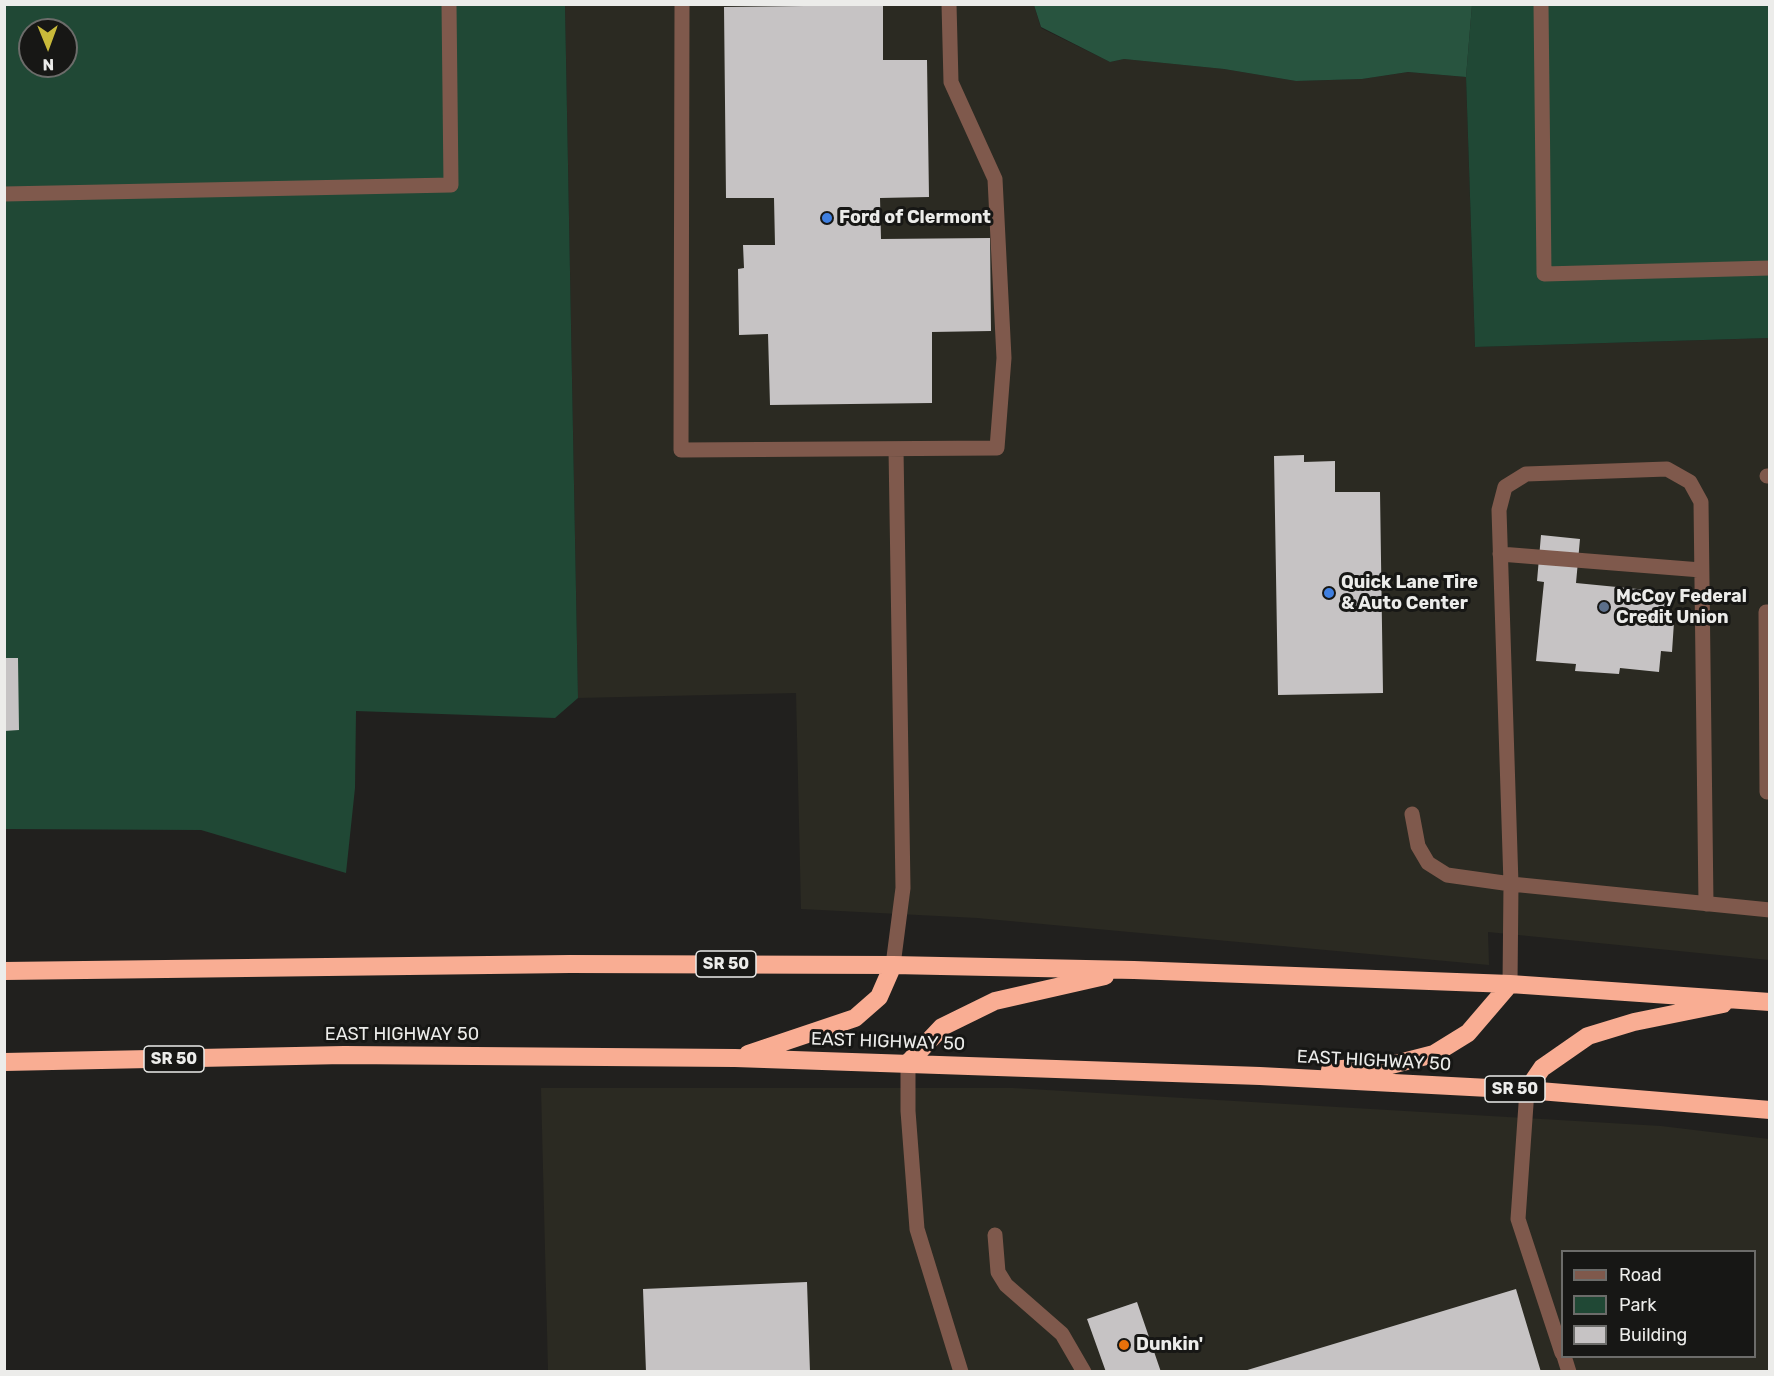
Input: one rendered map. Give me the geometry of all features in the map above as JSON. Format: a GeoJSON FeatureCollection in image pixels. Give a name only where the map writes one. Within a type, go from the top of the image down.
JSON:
{"type":"FeatureCollection","features":[{"type":"Feature","properties":{"kind":"highway","name":"SR 50"},"geometry":{"type":"LineString","coordinates":[[4,971],[570,964],[893,965],[1134,970],[1510,984],[1770,1002]]}},
{"type":"Feature","properties":{"kind":"highway"},"geometry":{"type":"LineString","coordinates":[[735,1058],[855,1018],[879,997],[893,965]]}},
{"type":"Feature","properties":{"kind":"highway"},"geometry":{"type":"LineString","coordinates":[[908,1063],[942,1027],[994,1001],[1134,970]]}},
{"type":"Feature","properties":{"kind":"highway"},"geometry":{"type":"LineString","coordinates":[[1260,1076],[1391,1065],[1434,1054],[1468,1033],[1510,984]]}},
{"type":"Feature","properties":{"kind":"highway"},"geometry":{"type":"LineString","coordinates":[[1527,1090],[1542,1068],[1588,1036],[1634,1022],[1746,1000]]}},
{"type":"Feature","properties":{"kind":"highway","name":"EAST HIGHWAY 50"},"geometry":{"type":"LineString","coordinates":[[4,1062],[344,1055],[735,1058],[1260,1076],[1527,1090],[1770,1110]]}},
{"type":"Feature","properties":{"kind":"lane"},"geometry":{"type":"LineString","coordinates":[[4,194],[451,185],[449,4]]}},
{"type":"Feature","properties":{"kind":"lane"},"geometry":{"type":"LineString","coordinates":[[682,4],[681,450],[997,448],[1004,358],[995,178],[951,82],[949,4]]}},
{"type":"Feature","properties":{"kind":"lane"},"geometry":{"type":"LineString","coordinates":[[1540,4],[1544,274],[1770,268]]}},
{"type":"Feature","properties":{"kind":"lane"},"geometry":{"type":"LineString","coordinates":[[893,965],[903,888],[896,449]]}},
{"type":"Feature","properties":{"kind":"lane"},"geometry":{"type":"LineString","coordinates":[[1510,984],[1511,884],[1499,510],[1505,487],[1526,474],[1666,470],[1690,482],[1701,501],[1706,903]]}},
{"type":"Feature","properties":{"kind":"lane"},"geometry":{"type":"LineString","coordinates":[[1500,554],[1701,570]]}},
{"type":"Feature","properties":{"kind":"lane"},"geometry":{"type":"LineString","coordinates":[[1770,612],[1766,612],[1767,792],[1770,792]]}},
{"type":"Feature","properties":{"kind":"lane"},"geometry":{"type":"LineString","coordinates":[[1412,814],[1418,846],[1428,863],[1447,875],[1511,884],[1770,910]]}},
{"type":"Feature","properties":{"kind":"lane"},"geometry":{"type":"LineString","coordinates":[[908,1063],[908,1111],[917,1229],[961,1371]]}},
{"type":"Feature","properties":{"kind":"lane"},"geometry":{"type":"LineString","coordinates":[[1527,1090],[1518,1219],[1561,1349]]}},
{"type":"Feature","properties":{"kind":"lane"},"geometry":{"type":"LineString","coordinates":[[995,1235],[998,1272],[1006,1285],[1062,1335],[1084,1371]]}},
{"type":"Feature","properties":{"kind":"shaded area"},"geometry":{"type":"Polygon","coordinates":[[[565,5],[1034,5],[1041,28],[1110,62],[1124,59],[1224,69],[1296,81],[1362,79],[1408,72],[1466,77],[1475,347],[1769,338],[1769,960],[1488,932],[1489,965],[977,918],[801,909],[796,693],[578,698],[565,5]]]}},
{"type":"Feature","properties":{"kind":"shaded area"},"geometry":{"type":"Polygon","coordinates":[[[541,1088],[1013,1088],[1661,1126],[1769,1139],[1769,1371],[548,1371],[541,1088]]]}},
{"type":"Feature","properties":{"kind":"green space"},"geometry":{"type":"Polygon","coordinates":[[[5,5],[565,5],[578,698],[555,718],[356,711],[355,788],[346,873],[201,830],[5,829],[5,5]]]}},
{"type":"Feature","properties":{"kind":"green space"},"geometry":{"type":"Polygon","coordinates":[[[1034,5],[1472,5],[1466,77],[1408,72],[1362,79],[1296,81],[1224,69],[1124,59],[1110,62],[1041,27],[1034,5]]]}},
{"type":"Feature","properties":{"kind":"green space"},"geometry":{"type":"Polygon","coordinates":[[[1472,5],[1769,5],[1769,338],[1475,347],[1466,77],[1472,5]]]}},
{"type":"Feature","properties":{"kind":"building","name":"Ford of Clermont"},"geometry":{"type":"Polygon","coordinates":[[[883,5],[883,60],[927,60],[929,197],[880,198],[881,239],[990,238],[991,331],[932,332],[932,403],[770,405],[768,334],[739,335],[738,269],[744,268],[743,245],[775,245],[774,198],[726,198],[724,7],[883,5]]]}},
{"type":"Feature","properties":{"kind":"building","name":"Quick Lane Tire & Auto Center"},"geometry":{"type":"Polygon","coordinates":[[[1304,455],[1304,462],[1335,461],[1335,492],[1380,492],[1383,693],[1278,695],[1274,456],[1304,455]]]}},
{"type":"Feature","properties":{"kind":"building","name":"McCoy Federal Credit Union"},"geometry":{"type":"Polygon","coordinates":[[[1541,535],[1580,539],[1576,583],[1668,592],[1665,621],[1674,622],[1672,652],[1661,651],[1659,672],[1620,668],[1619,674],[1575,671],[1576,664],[1536,661],[1544,582],[1537,581],[1541,535]]]}},
{"type":"Feature","properties":{"kind":"building"},"geometry":{"type":"Polygon","coordinates":[[[4,658],[18,658],[19,730],[4,731],[4,658]]]}},
{"type":"Feature","properties":{"kind":"building"},"geometry":{"type":"Polygon","coordinates":[[[807,1282],[810,1372],[646,1372],[643,1289],[807,1282]]]}},
{"type":"Feature","properties":{"kind":"building"},"geometry":{"type":"Polygon","coordinates":[[[1516,1289],[1541,1372],[1244,1372],[1244,1371],[1516,1289]]]}},
{"type":"Feature","properties":{"kind":"building","name":"Dunkin'"},"geometry":{"type":"Polygon","coordinates":[[[1137,1302],[1161,1372],[1106,1372],[1087,1319],[1137,1302]]]}},
{"type":"Feature","properties":{"kind":"place","name":"Ford of Clermont"},"geometry":{"type":"Point","coordinates":[827,218]}},
{"type":"Feature","properties":{"kind":"place","name":"Quick Lane Tire & Auto Center"},"geometry":{"type":"Point","coordinates":[1329,593]}},
{"type":"Feature","properties":{"kind":"place","name":"McCoy Federal Credit Union"},"geometry":{"type":"Point","coordinates":[1604,607]}},
{"type":"Feature","properties":{"kind":"place","name":"Dunkin'"},"geometry":{"type":"Point","coordinates":[1124,1345]}}]}
